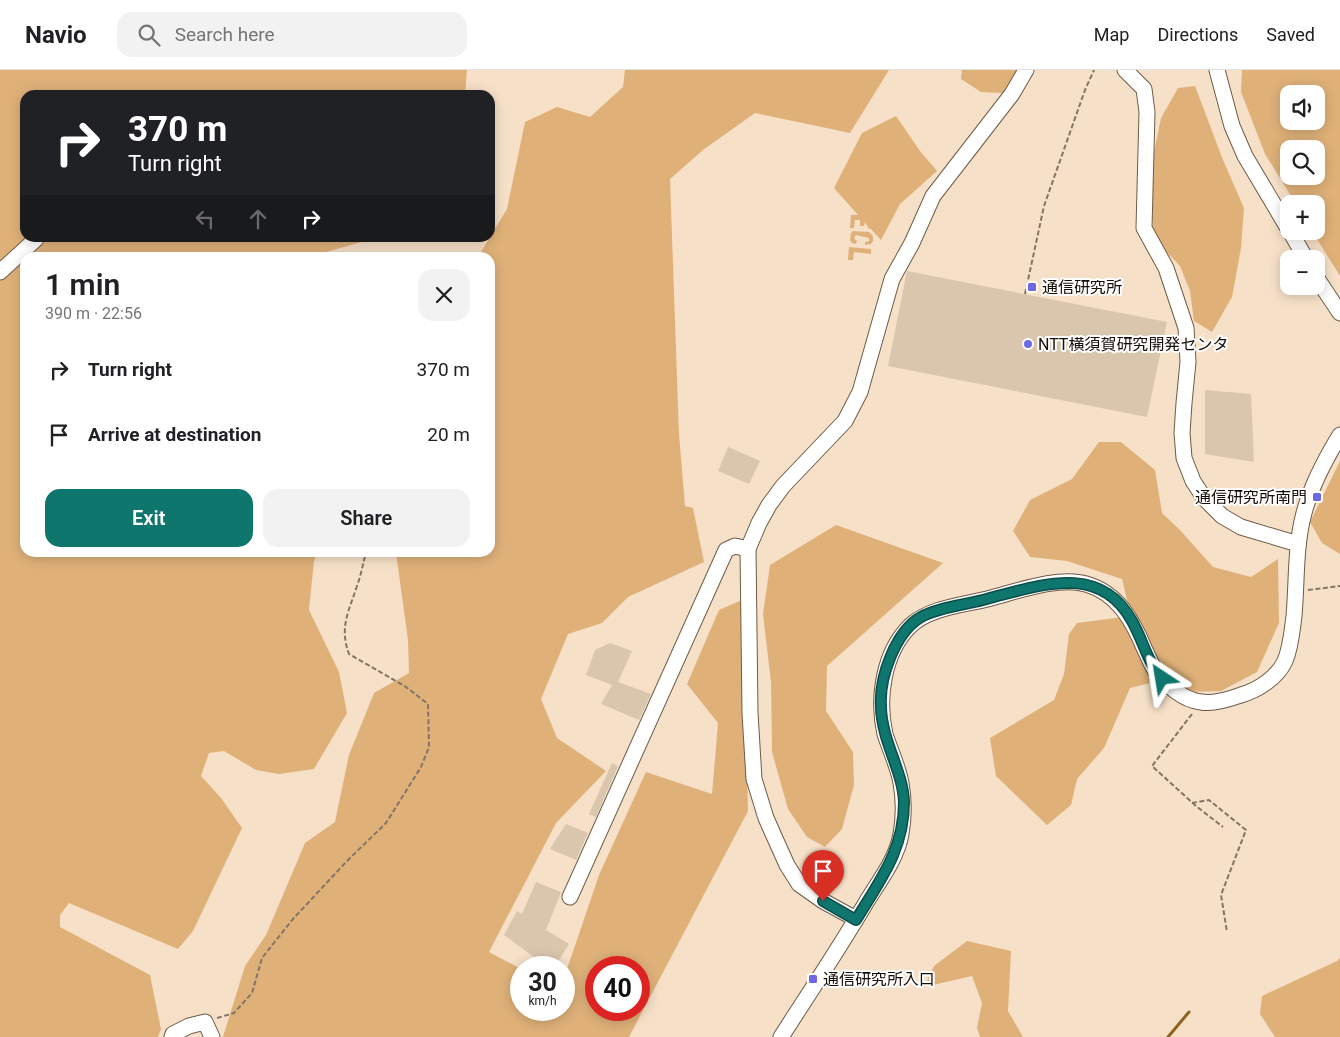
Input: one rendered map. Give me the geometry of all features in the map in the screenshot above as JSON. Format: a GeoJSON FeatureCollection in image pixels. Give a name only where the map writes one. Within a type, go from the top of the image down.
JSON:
{"type":"FeatureCollection","features":[{"type":"Feature","properties":{"kind":"street"},"geometry":{"type":"LineString","coordinates":[[856,920],[823,901],[799,884],[787,865],[766,818],[754,779],[750,713],[748,549],[769,505],[783,486],[846,421],[860,392],[892,279],[912,243],[933,196],[1012,94],[1026,70]]}},
{"type":"Feature","properties":{"kind":"street"},"geometry":{"type":"LineString","coordinates":[[1125,70],[1144,89],[1147,112],[1144,228],[1166,268],[1186,328],[1188,362],[1182,433],[1184,458],[1192,481],[1204,498],[1222,516],[1241,527],[1298,544]]}},
{"type":"Feature","properties":{"kind":"street"},"geometry":{"type":"LineString","coordinates":[[1216,70],[1232,126],[1242,148],[1280,215]]}},
{"type":"Feature","properties":{"kind":"street"},"geometry":{"type":"LineString","coordinates":[[22,252],[33,242]]}},
{"type":"Feature","properties":{"kind":"street"},"geometry":{"type":"LineString","coordinates":[[0,272],[20,254]]}},
{"type":"Feature","properties":{"kind":"street"},"geometry":{"type":"LineString","coordinates":[[1325,290],[1340,313]]}},
{"type":"Feature","properties":{"kind":"street"},"geometry":{"type":"LineString","coordinates":[[781,1037],[892,861],[900,837],[904,802],[901,780],[885,733],[881,706],[884,680],[891,656],[899,640],[909,627],[921,617],[938,611],[1039,586],[1066,582],[1086,583],[1108,593],[1118,602],[1132,620],[1154,669],[1181,695],[1202,702],[1224,700],[1250,692],[1268,682],[1284,663],[1292,637],[1298,544],[1304,512],[1331,450],[1340,435]]}},
{"type":"Feature","properties":{"kind":"street"},"geometry":{"type":"LineString","coordinates":[[570,897],[726,550],[735,546],[748,549]]}},
{"type":"Feature","properties":{"kind":"street"},"geometry":{"type":"LineString","coordinates":[[172,1037],[173,1034],[189,1026],[205,1022],[212,1037]]}},
{"type":"Feature","properties":{"kind":"path"},"geometry":{"type":"LineString","coordinates":[[1025,294],[1044,206],[1085,90],[1094,70]]}},
{"type":"Feature","properties":{"kind":"path"},"geometry":{"type":"LineString","coordinates":[[205,1022],[234,1013],[252,993],[262,958],[293,919],[347,861],[386,823],[421,767],[429,747],[428,704],[406,687],[348,654],[344,641],[345,620],[358,586],[365,557]]}},
{"type":"Feature","properties":{"kind":"path"},"geometry":{"type":"LineString","coordinates":[[1296,592],[1340,586]]}},
{"type":"Feature","properties":{"kind":"path"},"geometry":{"type":"LineString","coordinates":[[1202,702],[1152,766],[1192,803],[1223,827]]}},
{"type":"Feature","properties":{"kind":"path"},"geometry":{"type":"LineString","coordinates":[[1192,803],[1209,800],[1246,830],[1221,895],[1227,932]]}},
{"type":"Feature","properties":{"kind":"shaded area"},"geometry":{"type":"Polygon","coordinates":[[[0,70],[467,70],[465,90],[20,90],[20,242],[362,242],[326,252],[20,252],[20,557],[316,557],[309,610],[339,672],[347,713],[314,769],[279,774],[256,770],[224,751],[209,753],[201,776],[221,798],[242,828],[193,931],[178,949],[69,903],[60,915],[60,927],[150,975],[161,1029],[158,1037],[0,1037],[0,70]]]}},
{"type":"Feature","properties":{"kind":"shaded area"},"geometry":{"type":"Polygon","coordinates":[[[625,70],[889,70],[850,133],[755,113],[703,150],[670,179],[679,434],[685,506],[693,508],[704,562],[628,597],[602,623],[568,634],[541,699],[557,738],[606,771],[556,823],[489,952],[510,963],[510,1021],[575,1021],[575,956],[571,956],[599,875],[646,772],[712,794],[718,723],[687,684],[719,610],[742,600],[748,811],[650,997],[650,956],[585,956],[585,1021],[637,1021],[629,1037],[223,1037],[245,966],[266,935],[305,843],[335,822],[349,755],[374,693],[409,673],[408,640],[397,557],[495,557],[495,252],[481,252],[487,242],[495,242],[495,229],[507,209],[525,122],[557,107],[590,117],[623,87],[625,70]]]}},
{"type":"Feature","properties":{"kind":"shaded area"},"geometry":{"type":"Polygon","coordinates":[[[962,70],[1017,70],[1004,93],[981,92],[961,79],[962,70]]]}},
{"type":"Feature","properties":{"kind":"shaded area"},"geometry":{"type":"Polygon","coordinates":[[[1242,70],[1340,70],[1340,276],[1318,240],[1325,240],[1325,195],[1290,195],[1284,185],[1325,185],[1325,140],[1280,140],[1280,178],[1265,154],[1241,92],[1242,70]]]}},
{"type":"Feature","properties":{"kind":"shaded area"},"geometry":{"type":"Polygon","coordinates":[[[1195,86],[1223,160],[1244,208],[1241,248],[1232,297],[1212,332],[1194,321],[1190,291],[1180,266],[1154,239],[1149,176],[1161,118],[1178,88],[1195,86]]]}},
{"type":"Feature","properties":{"kind":"shaded area"},"geometry":{"type":"Polygon","coordinates":[[[896,116],[920,151],[937,171],[900,204],[881,240],[869,229],[865,222],[864,226],[860,226],[860,220],[855,220],[854,228],[850,228],[851,215],[858,215],[834,188],[862,133],[896,116]]]}},
{"type":"Feature","properties":{"kind":"shaded area"},"geometry":{"type":"Polygon","coordinates":[[[853,231],[869,232],[873,236],[873,241],[871,244],[865,245],[869,238],[856,235],[854,238],[857,241],[856,244],[852,243],[850,240],[853,231]]]}},
{"type":"Feature","properties":{"kind":"shaded area"},"geometry":{"type":"Polygon","coordinates":[[[849,247],[871,249],[871,254],[854,252],[853,260],[848,260],[849,247]]]}},
{"type":"Feature","properties":{"kind":"shaded area"},"geometry":{"type":"Polygon","coordinates":[[[1099,442],[1121,442],[1155,470],[1162,513],[1213,567],[1251,577],[1278,559],[1279,623],[1257,672],[1221,691],[1185,692],[1162,680],[1130,688],[1104,748],[1077,779],[1071,805],[1047,825],[996,776],[990,738],[1054,700],[1064,674],[1069,634],[1077,623],[1131,616],[1122,579],[1067,561],[1030,557],[1013,531],[1030,500],[1072,479],[1099,442]]]}},
{"type":"Feature","properties":{"kind":"shaded area"},"geometry":{"type":"Polygon","coordinates":[[[1340,461],[1340,554],[1322,543],[1310,522],[1340,461]]]}},
{"type":"Feature","properties":{"kind":"shaded area"},"geometry":{"type":"Polygon","coordinates":[[[836,525],[943,563],[827,666],[826,711],[853,752],[854,785],[842,829],[825,847],[807,837],[788,809],[772,752],[771,682],[763,614],[770,565],[836,525]]]}},
{"type":"Feature","properties":{"kind":"shaded area"},"geometry":{"type":"Polygon","coordinates":[[[967,941],[1011,951],[1008,1011],[1023,1037],[980,1037],[977,1028],[982,1003],[972,976],[924,987],[934,966],[967,941]]]}},
{"type":"Feature","properties":{"kind":"shaded area"},"geometry":{"type":"Polygon","coordinates":[[[1340,958],[1340,1037],[1275,1037],[1260,1014],[1262,996],[1340,958]]]}},
{"type":"Feature","properties":{"kind":"building","name":"NTT横須賀研究開発センタ"},"geometry":{"type":"Polygon","coordinates":[[[907,271],[1167,322],[1147,417],[888,366],[907,271]]]}},
{"type":"Feature","properties":{"kind":"building"},"geometry":{"type":"Polygon","coordinates":[[[1205,390],[1251,394],[1254,462],[1205,454],[1205,390]]]}},
{"type":"Feature","properties":{"kind":"building"},"geometry":{"type":"Polygon","coordinates":[[[728,447],[760,461],[749,484],[718,471],[728,447]]]}},
{"type":"Feature","properties":{"kind":"building"},"geometry":{"type":"Polygon","coordinates":[[[610,643],[632,651],[618,682],[651,694],[639,720],[601,704],[612,685],[586,675],[595,650],[610,643]]]}},
{"type":"Feature","properties":{"kind":"building"},"geometry":{"type":"Polygon","coordinates":[[[612,763],[618,766],[596,817],[589,814],[612,763]]]}},
{"type":"Feature","properties":{"kind":"building"},"geometry":{"type":"Polygon","coordinates":[[[566,824],[588,833],[576,860],[550,849],[566,824]]]}},
{"type":"Feature","properties":{"kind":"building"},"geometry":{"type":"Polygon","coordinates":[[[536,882],[561,892],[546,930],[569,944],[562,956],[533,956],[504,935],[517,911],[522,914],[536,882]]]}},
{"type":"Feature","properties":{"kind":"waterway"},"geometry":{"type":"LineString","coordinates":[[1168,1037],[1189,1012]]}},
{"type":"Feature","properties":{"kind":"place","name":"通信研究所"},"geometry":{"type":"Point","coordinates":[1032,287]}},
{"type":"Feature","properties":{"kind":"place","name":"NTT横須賀研究開発センタ"},"geometry":{"type":"Point","coordinates":[1028,344]}},
{"type":"Feature","properties":{"kind":"place","name":"通信研究所南門"},"geometry":{"type":"Point","coordinates":[1317,497]}},
{"type":"Feature","properties":{"kind":"place","name":"通信研究所入口"},"geometry":{"type":"Point","coordinates":[813,979]}},
{"type":"Feature","properties":{"kind":"route"},"geometry":{"type":"LineString","coordinates":[[823,901],[856,920],[892,861],[900,837],[904,802],[901,780],[885,733],[881,706],[884,680],[891,656],[899,640],[909,627],[921,617],[1039,586],[1066,582],[1086,583],[1108,593],[1118,602],[1132,620],[1154,669],[1162,678]]}}]}
